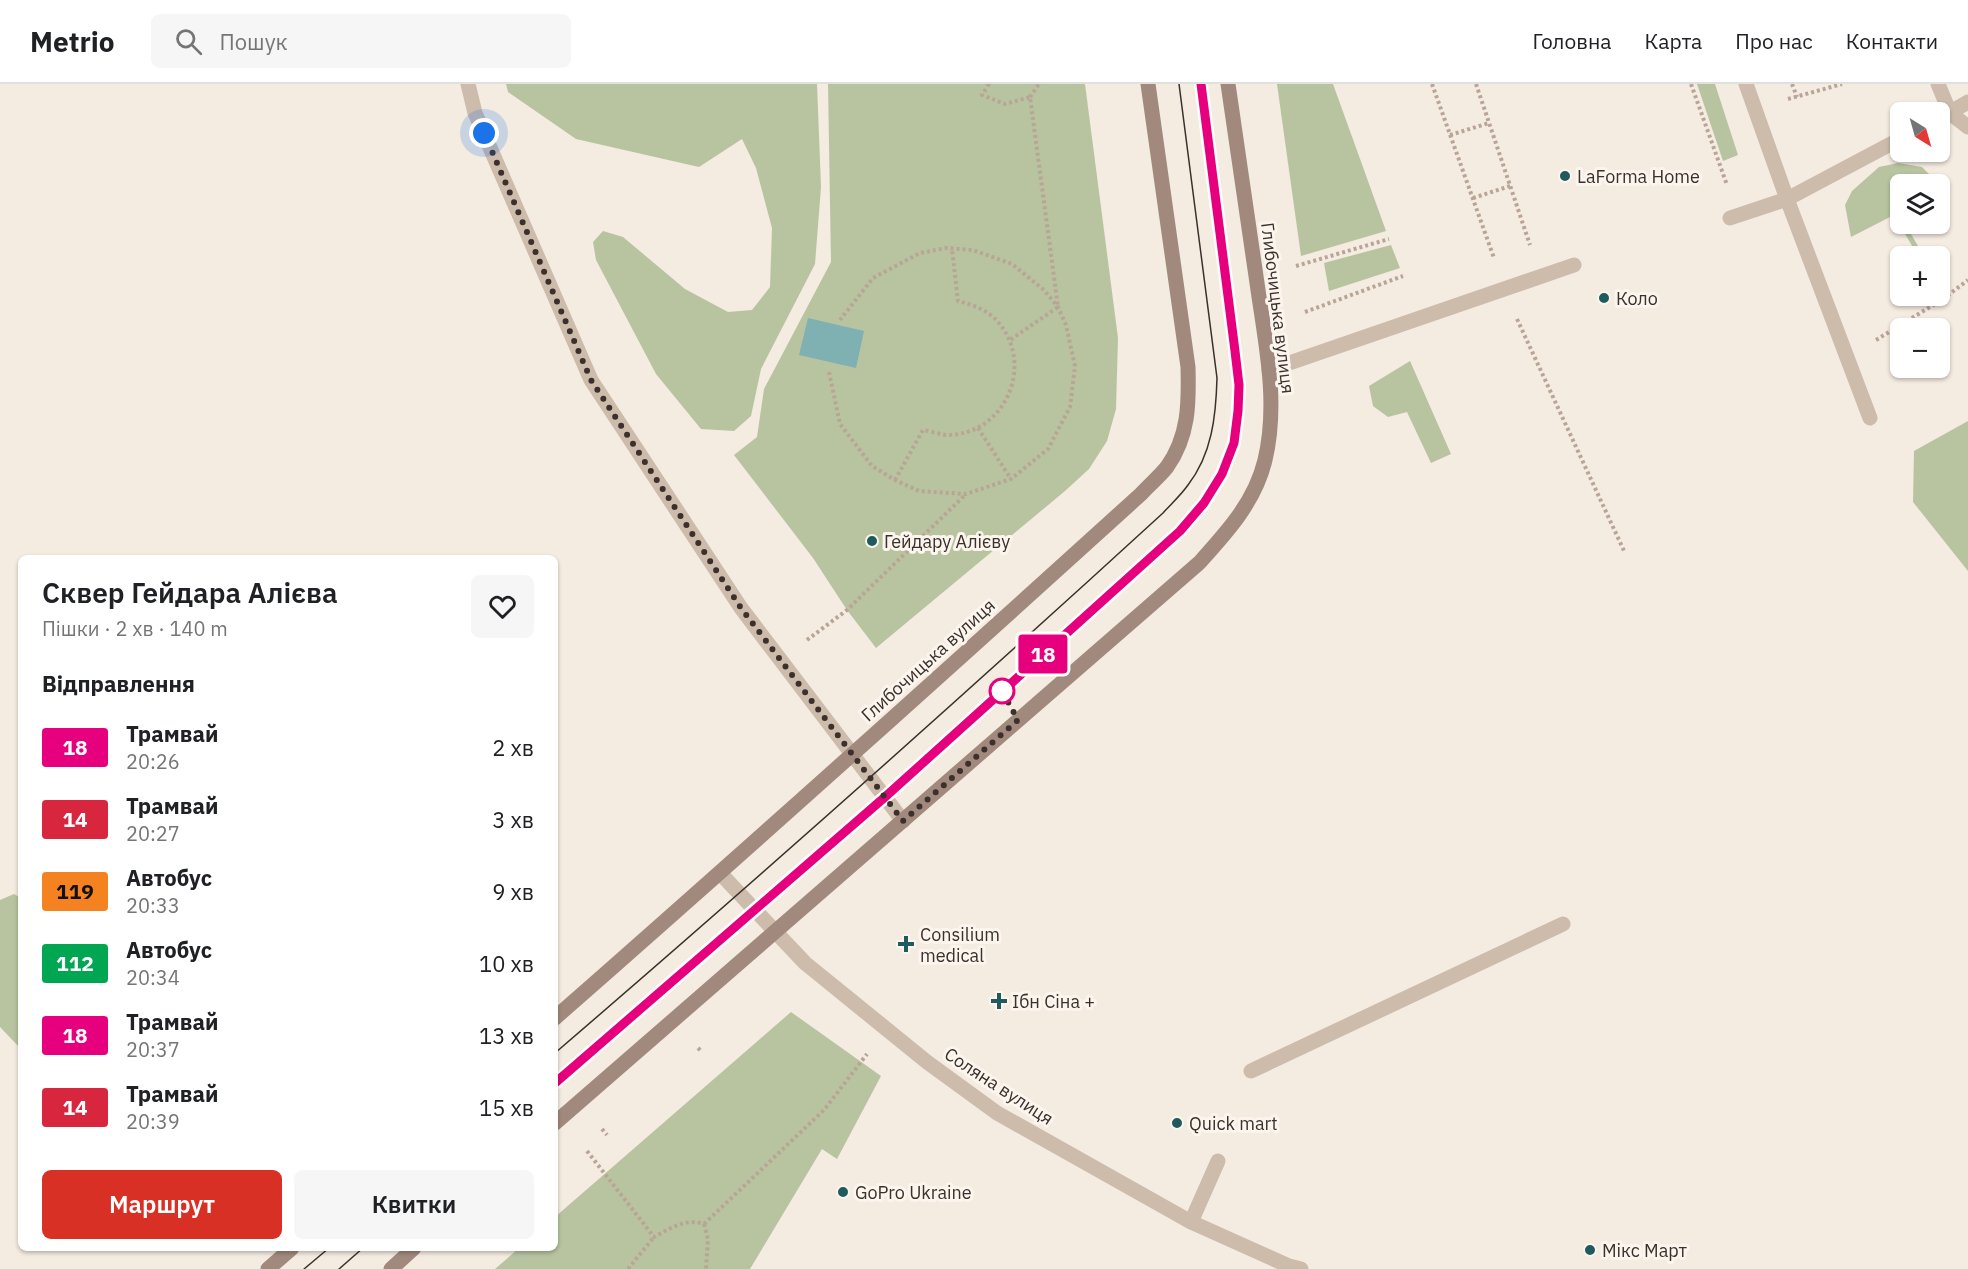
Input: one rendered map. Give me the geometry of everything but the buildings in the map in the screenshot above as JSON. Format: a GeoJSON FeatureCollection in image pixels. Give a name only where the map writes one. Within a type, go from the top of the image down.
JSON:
{"type":"FeatureCollection","features":[{"type":"Feature","properties":{"kind":"main road","name":"Глибочицька вулиця"},"geometry":{"type":"LineString","coordinates":[[558,1015],[1141,495],[1167,467],[1181,441],[1189,407],[1188,367],[1148,84]]}},
{"type":"Feature","properties":{"kind":"main road","name":"Глибочицька вулиця"},"geometry":{"type":"LineString","coordinates":[[558,1120],[1199,563],[1233,526],[1254,491],[1265,462],[1272,425],[1269,370],[1228,84]]}},
{"type":"Feature","properties":{"kind":"main road"},"geometry":{"type":"LineString","coordinates":[[268,1269],[289,1251]]}},
{"type":"Feature","properties":{"kind":"main road"},"geometry":{"type":"LineString","coordinates":[[391,1269],[411,1251]]}},
{"type":"Feature","properties":{"kind":"lane"},"geometry":{"type":"LineString","coordinates":[[468,84],[475,113],[591,380],[741,608],[903,821]]}},
{"type":"Feature","properties":{"kind":"lane"},"geometry":{"type":"LineString","coordinates":[[1746,84],[1786,199],[1870,418]]}},
{"type":"Feature","properties":{"kind":"lane"},"geometry":{"type":"LineString","coordinates":[[1938,84],[1942,102]]}},
{"type":"Feature","properties":{"kind":"lane"},"geometry":{"type":"LineString","coordinates":[[1950,113],[1968,102]]}},
{"type":"Feature","properties":{"kind":"lane"},"geometry":{"type":"LineString","coordinates":[[1950,118],[1968,127]]}},
{"type":"Feature","properties":{"kind":"lane"},"geometry":{"type":"LineString","coordinates":[[1730,218],[1786,199],[1890,144]]}},
{"type":"Feature","properties":{"kind":"lane"},"geometry":{"type":"LineString","coordinates":[[1269,370],[1341,347],[1574,264]]}},
{"type":"Feature","properties":{"kind":"lane","name":"Соляна вулиця"},"geometry":{"type":"LineString","coordinates":[[720,873],[805,963],[927,1062],[998,1113],[1191,1222],[1289,1266],[1301,1269]]}},
{"type":"Feature","properties":{"kind":"lane"},"geometry":{"type":"LineString","coordinates":[[1251,1071],[1563,924]]}},
{"type":"Feature","properties":{"kind":"lane"},"geometry":{"type":"LineString","coordinates":[[1191,1222],[1218,1161]]}},
{"type":"Feature","properties":{"kind":"path"},"geometry":{"type":"LineString","coordinates":[[989,84],[982,95],[1005,104],[1030,97],[1039,84]]}},
{"type":"Feature","properties":{"kind":"path"},"geometry":{"type":"LineString","coordinates":[[1432,84],[1505,287],[1625,553]]}},
{"type":"Feature","properties":{"kind":"path"},"geometry":{"type":"LineString","coordinates":[[1476,84],[1540,276]]}},
{"type":"Feature","properties":{"kind":"path"},"geometry":{"type":"LineString","coordinates":[[1691,84],[1730,192]]}},
{"type":"Feature","properties":{"kind":"path"},"geometry":{"type":"LineString","coordinates":[[1792,84],[1797,97]]}},
{"type":"Feature","properties":{"kind":"path"},"geometry":{"type":"LineString","coordinates":[[1754,107],[1842,84]]}},
{"type":"Feature","properties":{"kind":"path"},"geometry":{"type":"LineString","coordinates":[[1030,97],[1058,307]]}},
{"type":"Feature","properties":{"kind":"path"},"geometry":{"type":"LineString","coordinates":[[1450,135],[1489,123]]}},
{"type":"Feature","properties":{"kind":"path"},"geometry":{"type":"LineString","coordinates":[[1473,198],[1510,186]]}},
{"type":"Feature","properties":{"kind":"path"},"geometry":{"type":"LineString","coordinates":[[1296,266],[1389,239]]}},
{"type":"Feature","properties":{"kind":"path"},"geometry":{"type":"LineString","coordinates":[[895,480],[923,430],[945,435],[968,432],[978,428],[988,422],[1004,405],[1013,384],[1016,362],[1010,340],[998,321],[980,307],[958,301],[952,249]]}},
{"type":"Feature","properties":{"kind":"path"},"geometry":{"type":"LineString","coordinates":[[829,372],[840,424],[872,466],[919,491],[966,494],[1011,480],[1048,449],[1070,407],[1075,366],[1066,325],[1058,307],[1044,290],[1012,264],[973,250],[952,249],[920,253],[873,278],[840,320]]}},
{"type":"Feature","properties":{"kind":"path"},"geometry":{"type":"LineString","coordinates":[[1305,312],[1403,276]]}},
{"type":"Feature","properties":{"kind":"path"},"geometry":{"type":"LineString","coordinates":[[1873,342],[1968,280]]}},
{"type":"Feature","properties":{"kind":"path"},"geometry":{"type":"LineString","coordinates":[[1010,340],[1058,307]]}},
{"type":"Feature","properties":{"kind":"path"},"geometry":{"type":"LineString","coordinates":[[978,428],[1011,480]]}},
{"type":"Feature","properties":{"kind":"path"},"geometry":{"type":"LineString","coordinates":[[780,660],[847,610],[966,494]]}},
{"type":"Feature","properties":{"kind":"path"},"geometry":{"type":"LineString","coordinates":[[698,1048],[702,1052]]}},
{"type":"Feature","properties":{"kind":"path"},"geometry":{"type":"LineString","coordinates":[[704,1224],[824,1110],[870,1049]]}},
{"type":"Feature","properties":{"kind":"path"},"geometry":{"type":"LineString","coordinates":[[602,1129],[607,1135]]}},
{"type":"Feature","properties":{"kind":"path"},"geometry":{"type":"LineString","coordinates":[[587,1151],[654,1237]]}},
{"type":"Feature","properties":{"kind":"path"},"geometry":{"type":"LineString","coordinates":[[628,1269],[654,1237],[684,1223],[693,1221],[704,1224]]}},
{"type":"Feature","properties":{"kind":"path"},"geometry":{"type":"LineString","coordinates":[[704,1224],[709,1253],[706,1269]]}},
{"type":"Feature","properties":{"kind":"green space"},"geometry":{"type":"Polygon","coordinates":[[[506,84],[817,84],[821,187],[815,264],[761,369],[751,416],[734,431],[701,429],[656,374],[596,260],[593,242],[603,231],[623,237],[685,289],[728,312],[752,310],[770,287],[772,228],[756,168],[742,139],[699,167],[576,139],[508,92],[506,84]]]}},
{"type":"Feature","properties":{"kind":"green space"},"geometry":{"type":"Polygon","coordinates":[[[828,84],[1085,84],[1118,338],[1116,409],[1107,441],[1089,469],[876,648],[847,610],[813,558],[734,455],[757,437],[764,389],[831,262],[828,84]]]}},
{"type":"Feature","properties":{"kind":"green space"},"geometry":{"type":"Polygon","coordinates":[[[1277,84],[1333,84],[1386,231],[1301,256],[1277,84]]]}},
{"type":"Feature","properties":{"kind":"green space"},"geometry":{"type":"Polygon","coordinates":[[[1697,84],[1715,84],[1738,155],[1723,161],[1697,84]]]}},
{"type":"Feature","properties":{"kind":"green space"},"geometry":{"type":"Polygon","coordinates":[[[1898,163],[1922,167],[1929,174],[1890,174],[1890,217],[1851,237],[1845,205],[1852,191],[1879,167],[1898,163]]]}},
{"type":"Feature","properties":{"kind":"green space"},"geometry":{"type":"Polygon","coordinates":[[[1905,234],[1911,234],[1918,246],[1912,246],[1905,234]]]}},
{"type":"Feature","properties":{"kind":"green space"},"geometry":{"type":"Polygon","coordinates":[[[1391,245],[1400,268],[1329,291],[1324,263],[1391,245]]]}},
{"type":"Feature","properties":{"kind":"green space"},"geometry":{"type":"Polygon","coordinates":[[[1410,361],[1451,454],[1431,463],[1407,412],[1388,417],[1373,406],[1369,386],[1410,361]]]}},
{"type":"Feature","properties":{"kind":"green space"},"geometry":{"type":"Polygon","coordinates":[[[1968,421],[1968,571],[1913,502],[1914,451],[1968,421]]]}},
{"type":"Feature","properties":{"kind":"green space"},"geometry":{"type":"Polygon","coordinates":[[[14,894],[18,896],[18,1046],[0,1027],[0,900],[14,894]]]}},
{"type":"Feature","properties":{"kind":"green space"},"geometry":{"type":"Polygon","coordinates":[[[791,1012],[881,1076],[837,1159],[822,1149],[750,1269],[495,1269],[516,1251],[558,1251],[558,1214],[791,1012]]]}},
{"type":"Feature","properties":{"kind":"water"},"geometry":{"type":"Polygon","coordinates":[[[808,318],[864,331],[856,368],[799,355],[808,318]]]}},
{"type":"Feature","properties":{"kind":"tram line"},"geometry":{"type":"LineString","coordinates":[[558,1050],[1013,650],[1163,513],[1196,473],[1203,461],[1211,434],[1217,378],[1179,84]]}},
{"type":"Feature","properties":{"kind":"tram line"},"geometry":{"type":"LineString","coordinates":[[558,1080],[885,797],[1180,531],[1204,503],[1222,474],[1234,443],[1239,385],[1201,84]]}},
{"type":"Feature","properties":{"kind":"tram line","name":"18"},"geometry":{"type":"LineString","coordinates":[[558,1080],[885,797],[1180,531],[1204,503],[1222,474],[1234,443],[1239,385],[1201,84]]}},
{"type":"Feature","properties":{"kind":"tram line"},"geometry":{"type":"LineString","coordinates":[[304,1269],[325,1251]]}},
{"type":"Feature","properties":{"kind":"tram line"},"geometry":{"type":"LineString","coordinates":[[339,1269],[360,1251]]}},
{"type":"Feature","properties":{"kind":"place","name":"LaForma Home"},"geometry":{"type":"Point","coordinates":[1565,176]}},
{"type":"Feature","properties":{"kind":"place","name":"Коло"},"geometry":{"type":"Point","coordinates":[1604,298]}},
{"type":"Feature","properties":{"kind":"place","name":"Гейдару Алієву"},"geometry":{"type":"Point","coordinates":[872,541]}},
{"type":"Feature","properties":{"kind":"place","name":"Consilium medical"},"geometry":{"type":"Point","coordinates":[906,944]}},
{"type":"Feature","properties":{"kind":"place","name":"Ібн Сіна +"},"geometry":{"type":"Point","coordinates":[999,1001]}},
{"type":"Feature","properties":{"kind":"place","name":"Quick mart"},"geometry":{"type":"Point","coordinates":[1177,1123]}},
{"type":"Feature","properties":{"kind":"place","name":"GoPro Ukraine"},"geometry":{"type":"Point","coordinates":[843,1192]}},
{"type":"Feature","properties":{"kind":"place","name":"Мікс Март"},"geometry":{"type":"Point","coordinates":[1590,1250]}},
{"type":"Feature","properties":{"kind":"route"},"geometry":{"type":"LineString","coordinates":[[484,133],[591,380],[741,608],[903,821],[1018,720],[1002,691]]}}]}
